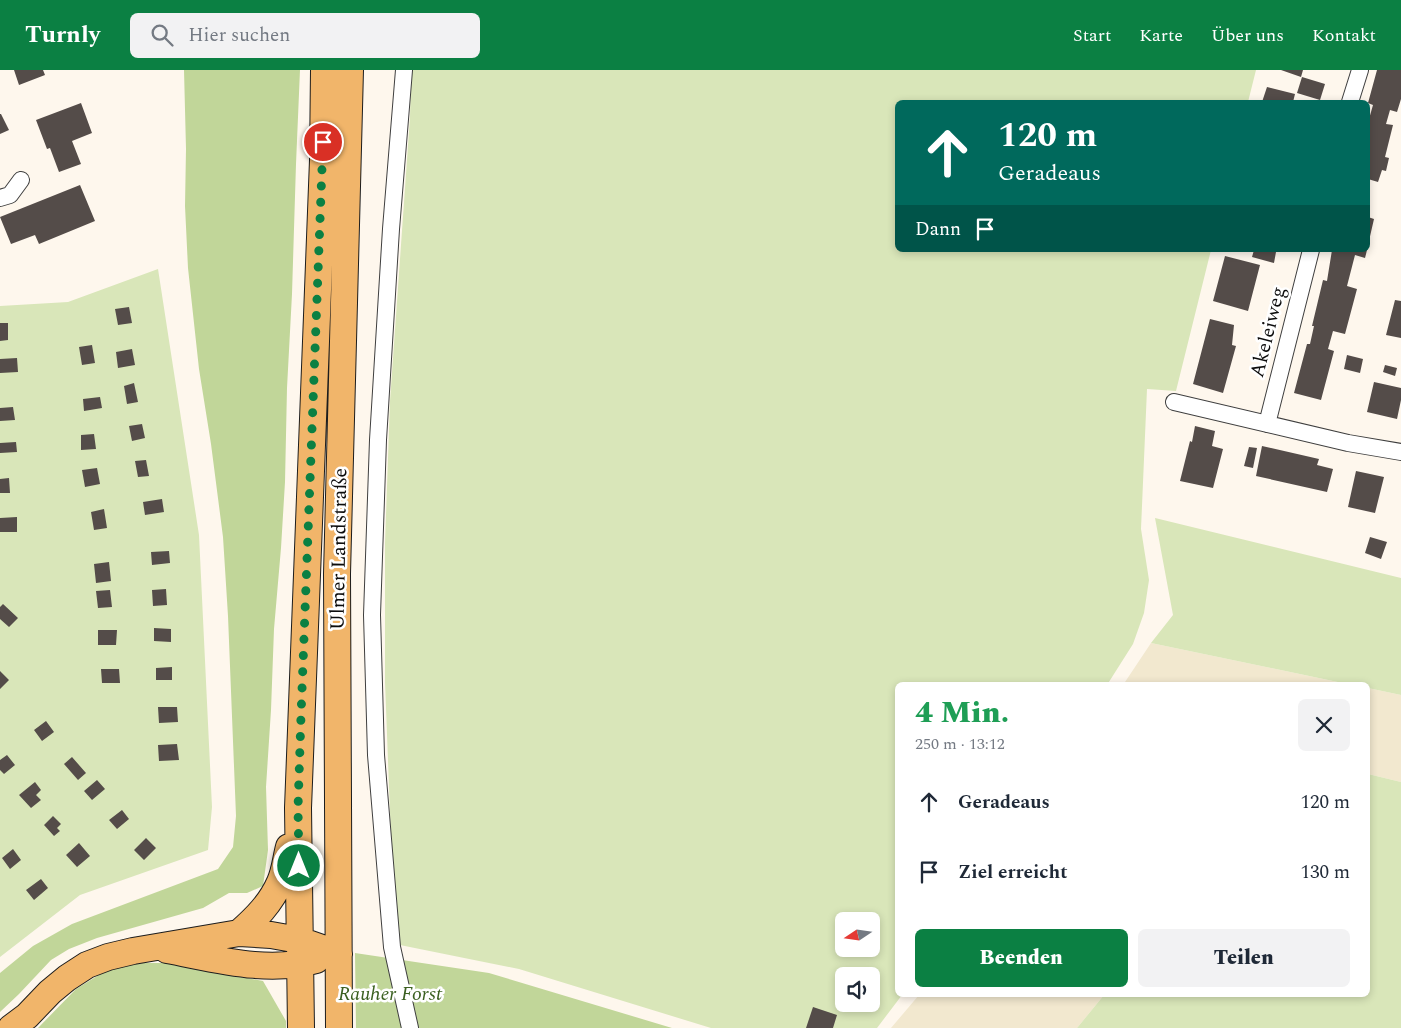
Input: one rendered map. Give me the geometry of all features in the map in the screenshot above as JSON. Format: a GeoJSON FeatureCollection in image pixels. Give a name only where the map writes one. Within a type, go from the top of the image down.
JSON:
{"type":"FeatureCollection","features":[{"type":"Feature","properties":{"kind":"main road","name":"Ulmer Landstraße"},"geometry":{"type":"LineString","coordinates":[[301,1028],[298,808],[323,160],[324,70]]}},
{"type":"Feature","properties":{"kind":"main road","name":"Ulmer Landstraße"},"geometry":{"type":"LineString","coordinates":[[339,1028],[337,574],[350,70]]}},
{"type":"Feature","properties":{"kind":"main road"},"geometry":{"type":"LineString","coordinates":[[239,933],[255,919],[269,902],[281,881],[298,808]]}},
{"type":"Feature","properties":{"kind":"main road"},"geometry":{"type":"LineString","coordinates":[[20,1024],[50,992],[67,978],[87,965],[108,957],[239,933],[271,934],[300,953]]}},
{"type":"Feature","properties":{"kind":"main road"},"geometry":{"type":"LineString","coordinates":[[155,948],[258,966],[300,953],[339,954]]}},
{"type":"Feature","properties":{"kind":"street"},"geometry":{"type":"LineString","coordinates":[[404,70],[391,228],[380,401],[372,615],[376,755],[392,947],[410,1028]]}},
{"type":"Feature","properties":{"kind":"street"},"geometry":{"type":"LineString","coordinates":[[1351,100],[1360,70]]}},
{"type":"Feature","properties":{"kind":"street"},"geometry":{"type":"LineString","coordinates":[[0,198],[10,194],[21,180]]}},
{"type":"Feature","properties":{"kind":"street","name":"Akeleiweg"},"geometry":{"type":"LineString","coordinates":[[1268,424],[1310,252]]}},
{"type":"Feature","properties":{"kind":"street"},"geometry":{"type":"LineString","coordinates":[[1174,402],[1348,443],[1401,452]]}},
{"type":"Feature","properties":{"kind":"shaded area"},"geometry":{"type":"Polygon","coordinates":[[[1151,643],[1338,682],[1125,682],[1151,643]]]}},
{"type":"Feature","properties":{"kind":"shaded area"},"geometry":{"type":"Polygon","coordinates":[[[1370,688],[1401,695],[1401,782],[1370,774],[1370,688]]]}},
{"type":"Feature","properties":{"kind":"shaded area"},"geometry":{"type":"Polygon","coordinates":[[[917,997],[1102,997],[1077,1028],[891,1028],[917,997]]]}},
{"type":"Feature","properties":{"kind":"green space"},"geometry":{"type":"Polygon","coordinates":[[[184,70],[300,70],[285,482],[274,629],[266,787],[268,850],[263,886],[247,893],[229,893],[203,908],[97,938],[69,949],[51,960],[0,1012],[0,973],[33,946],[72,924],[218,869],[233,847],[236,816],[228,616],[223,537],[199,369],[188,268],[185,206],[184,70]]]}},
{"type":"Feature","properties":{"kind":"green space"},"geometry":{"type":"Polygon","coordinates":[[[411,70],[1256,70],[1248,100],[895,100],[895,252],[1211,252],[1176,391],[1147,389],[1141,529],[1149,580],[1144,613],[1133,644],[1109,682],[895,682],[895,997],[900,997],[877,1028],[711,1028],[519,969],[395,944],[385,682],[385,543],[390,401],[410,117],[411,70]]]}},
{"type":"Feature","properties":{"kind":"green space"},"geometry":{"type":"Polygon","coordinates":[[[158,269],[199,535],[212,807],[208,850],[80,895],[0,957],[0,306],[68,302],[158,269]]]}},
{"type":"Feature","properties":{"kind":"green space"},"geometry":{"type":"Polygon","coordinates":[[[1155,518],[1401,578],[1401,695],[1370,688],[1370,682],[1338,682],[1151,643],[1173,615],[1155,518]]]}},
{"type":"Feature","properties":{"kind":"green space"},"geometry":{"type":"Polygon","coordinates":[[[1370,774],[1401,782],[1401,1028],[1077,1028],[1102,997],[1370,997],[1370,774]]]}},
{"type":"Feature","properties":{"kind":"green space","name":"Rauher Forst"},"geometry":{"type":"Polygon","coordinates":[[[355,953],[489,973],[672,1028],[356,1028],[355,953]]]}},
{"type":"Feature","properties":{"kind":"green space"},"geometry":{"type":"Polygon","coordinates":[[[139,963],[168,963],[263,981],[286,1021],[286,1028],[38,1028],[76,989],[107,970],[139,963]]]}},
{"type":"Feature","properties":{"kind":"building"},"geometry":{"type":"Polygon","coordinates":[[[14,70],[43,70],[45,75],[19,85],[14,70]]]}},
{"type":"Feature","properties":{"kind":"building"},"geometry":{"type":"Polygon","coordinates":[[[1281,70],[1303,70],[1301,77],[1281,70]]]}},
{"type":"Feature","properties":{"kind":"building"},"geometry":{"type":"Polygon","coordinates":[[[1377,70],[1401,70],[1401,99],[1397,112],[1390,110],[1386,124],[1393,125],[1385,157],[1389,158],[1386,171],[1382,170],[1378,182],[1370,180],[1370,116],[1373,105],[1370,104],[1369,100],[1377,70]]]}},
{"type":"Feature","properties":{"kind":"building"},"geometry":{"type":"Polygon","coordinates":[[[1302,77],[1325,84],[1320,100],[1297,93],[1302,77]]]}},
{"type":"Feature","properties":{"kind":"building"},"geometry":{"type":"Polygon","coordinates":[[[1267,87],[1295,94],[1294,100],[1263,100],[1267,87]]]}},
{"type":"Feature","properties":{"kind":"building"},"geometry":{"type":"Polygon","coordinates":[[[81,103],[92,133],[72,141],[81,164],[59,172],[50,148],[47,149],[36,120],[81,103]]]}},
{"type":"Feature","properties":{"kind":"building"},"geometry":{"type":"Polygon","coordinates":[[[0,114],[9,130],[0,134],[0,114]]]}},
{"type":"Feature","properties":{"kind":"building"},"geometry":{"type":"Polygon","coordinates":[[[80,185],[95,221],[39,244],[35,235],[11,244],[0,217],[80,185]]]}},
{"type":"Feature","properties":{"kind":"building"},"geometry":{"type":"Polygon","coordinates":[[[1370,218],[1374,219],[1370,236],[1370,218]]]}},
{"type":"Feature","properties":{"kind":"building"},"geometry":{"type":"Polygon","coordinates":[[[1253,252],[1276,252],[1274,263],[1252,257],[1253,252]]]}},
{"type":"Feature","properties":{"kind":"building"},"geometry":{"type":"Polygon","coordinates":[[[1332,252],[1366,252],[1365,258],[1355,255],[1347,286],[1357,289],[1345,334],[1333,331],[1328,349],[1334,351],[1321,400],[1294,393],[1307,344],[1310,344],[1314,326],[1312,326],[1323,280],[1327,281],[1332,252]]]}},
{"type":"Feature","properties":{"kind":"building"},"geometry":{"type":"Polygon","coordinates":[[[1225,256],[1260,265],[1248,311],[1213,301],[1225,256]]]}},
{"type":"Feature","properties":{"kind":"building"},"geometry":{"type":"Polygon","coordinates":[[[1395,300],[1401,301],[1401,338],[1386,335],[1395,300]]]}},
{"type":"Feature","properties":{"kind":"building"},"geometry":{"type":"Polygon","coordinates":[[[129,307],[132,323],[118,325],[115,309],[129,307]]]}},
{"type":"Feature","properties":{"kind":"building"},"geometry":{"type":"Polygon","coordinates":[[[1210,319],[1234,325],[1232,345],[1236,346],[1223,393],[1193,384],[1210,319]]]}},
{"type":"Feature","properties":{"kind":"building"},"geometry":{"type":"Polygon","coordinates":[[[0,323],[8,323],[8,340],[0,341],[0,323]]]}},
{"type":"Feature","properties":{"kind":"building"},"geometry":{"type":"Polygon","coordinates":[[[92,345],[95,363],[82,365],[79,347],[92,345]]]}},
{"type":"Feature","properties":{"kind":"building"},"geometry":{"type":"Polygon","coordinates":[[[132,349],[135,365],[118,368],[116,352],[132,349]]]}},
{"type":"Feature","properties":{"kind":"building"},"geometry":{"type":"Polygon","coordinates":[[[1347,355],[1363,359],[1360,373],[1344,369],[1347,355]]]}},
{"type":"Feature","properties":{"kind":"building"},"geometry":{"type":"Polygon","coordinates":[[[17,358],[18,372],[0,373],[0,359],[17,358]]]}},
{"type":"Feature","properties":{"kind":"building"},"geometry":{"type":"Polygon","coordinates":[[[1385,365],[1397,368],[1395,376],[1383,372],[1385,365]]]}},
{"type":"Feature","properties":{"kind":"building"},"geometry":{"type":"Polygon","coordinates":[[[1374,382],[1401,388],[1401,400],[1397,419],[1367,412],[1374,382]]]}},
{"type":"Feature","properties":{"kind":"building"},"geometry":{"type":"Polygon","coordinates":[[[134,383],[138,402],[127,404],[124,386],[134,383]]]}},
{"type":"Feature","properties":{"kind":"building"},"geometry":{"type":"Polygon","coordinates":[[[100,397],[102,408],[84,411],[83,399],[100,397]]]}},
{"type":"Feature","properties":{"kind":"building"},"geometry":{"type":"Polygon","coordinates":[[[13,407],[15,420],[0,421],[0,408],[13,407]]]}},
{"type":"Feature","properties":{"kind":"building"},"geometry":{"type":"Polygon","coordinates":[[[142,424],[145,438],[132,441],[129,426],[142,424]]]}},
{"type":"Feature","properties":{"kind":"building"},"geometry":{"type":"Polygon","coordinates":[[[1195,426],[1215,431],[1212,446],[1223,449],[1213,488],[1180,481],[1195,426]]]}},
{"type":"Feature","properties":{"kind":"building"},"geometry":{"type":"Polygon","coordinates":[[[94,434],[96,449],[81,450],[81,435],[94,434]]]}},
{"type":"Feature","properties":{"kind":"building"},"geometry":{"type":"Polygon","coordinates":[[[16,442],[17,452],[0,453],[0,443],[16,442]]]}},
{"type":"Feature","properties":{"kind":"building"},"geometry":{"type":"Polygon","coordinates":[[[1262,446],[1319,459],[1317,465],[1333,469],[1327,492],[1256,476],[1262,446]]]}},
{"type":"Feature","properties":{"kind":"building"},"geometry":{"type":"Polygon","coordinates":[[[1249,447],[1257,448],[1253,468],[1244,466],[1249,447]]]}},
{"type":"Feature","properties":{"kind":"building"},"geometry":{"type":"Polygon","coordinates":[[[146,460],[149,476],[138,477],[135,461],[146,460]]]}},
{"type":"Feature","properties":{"kind":"building"},"geometry":{"type":"Polygon","coordinates":[[[97,468],[100,484],[85,487],[82,470],[97,468]]]}},
{"type":"Feature","properties":{"kind":"building"},"geometry":{"type":"Polygon","coordinates":[[[1356,471],[1384,477],[1375,513],[1348,507],[1356,471]]]}},
{"type":"Feature","properties":{"kind":"building"},"geometry":{"type":"Polygon","coordinates":[[[9,478],[10,493],[0,493],[0,479],[9,478]]]}},
{"type":"Feature","properties":{"kind":"building"},"geometry":{"type":"Polygon","coordinates":[[[162,499],[164,512],[145,515],[143,502],[162,499]]]}},
{"type":"Feature","properties":{"kind":"building"},"geometry":{"type":"Polygon","coordinates":[[[104,509],[107,528],[94,530],[91,512],[104,509]]]}},
{"type":"Feature","properties":{"kind":"building"},"geometry":{"type":"Polygon","coordinates":[[[17,517],[17,532],[0,532],[0,518],[17,517]]]}},
{"type":"Feature","properties":{"kind":"building"},"geometry":{"type":"Polygon","coordinates":[[[1370,537],[1387,542],[1381,559],[1365,553],[1370,537]]]}},
{"type":"Feature","properties":{"kind":"building"},"geometry":{"type":"Polygon","coordinates":[[[169,551],[170,563],[152,565],[151,552],[169,551]]]}},
{"type":"Feature","properties":{"kind":"building"},"geometry":{"type":"Polygon","coordinates":[[[109,562],[111,581],[96,583],[94,564],[109,562]]]}},
{"type":"Feature","properties":{"kind":"building"},"geometry":{"type":"Polygon","coordinates":[[[166,589],[167,605],[153,606],[152,590],[166,589]]]}},
{"type":"Feature","properties":{"kind":"building"},"geometry":{"type":"Polygon","coordinates":[[[110,590],[112,607],[98,608],[96,591],[110,590]]]}},
{"type":"Feature","properties":{"kind":"building"},"geometry":{"type":"Polygon","coordinates":[[[3,604],[18,618],[9,627],[0,619],[0,607],[3,604]]]}},
{"type":"Feature","properties":{"kind":"building"},"geometry":{"type":"Polygon","coordinates":[[[154,628],[171,629],[171,642],[154,641],[154,628]]]}},
{"type":"Feature","properties":{"kind":"building"},"geometry":{"type":"Polygon","coordinates":[[[98,630],[117,630],[116,645],[98,645],[98,630]]]}},
{"type":"Feature","properties":{"kind":"building"},"geometry":{"type":"Polygon","coordinates":[[[172,667],[172,680],[156,680],[156,668],[172,667]]]}},
{"type":"Feature","properties":{"kind":"building"},"geometry":{"type":"Polygon","coordinates":[[[101,669],[119,669],[120,683],[102,683],[101,669]]]}},
{"type":"Feature","properties":{"kind":"building"},"geometry":{"type":"Polygon","coordinates":[[[0,671],[9,680],[0,689],[0,671]]]}},
{"type":"Feature","properties":{"kind":"building"},"geometry":{"type":"Polygon","coordinates":[[[158,707],[177,707],[178,722],[159,723],[158,707]]]}},
{"type":"Feature","properties":{"kind":"building"},"geometry":{"type":"Polygon","coordinates":[[[46,721],[54,732],[42,741],[34,730],[46,721]]]}},
{"type":"Feature","properties":{"kind":"building"},"geometry":{"type":"Polygon","coordinates":[[[177,744],[179,760],[159,761],[158,745],[177,744]]]}},
{"type":"Feature","properties":{"kind":"building"},"geometry":{"type":"Polygon","coordinates":[[[7,755],[15,765],[4,774],[0,770],[0,760],[7,755]]]}},
{"type":"Feature","properties":{"kind":"building"},"geometry":{"type":"Polygon","coordinates":[[[72,757],[86,773],[78,780],[64,764],[72,757]]]}},
{"type":"Feature","properties":{"kind":"building"},"geometry":{"type":"Polygon","coordinates":[[[97,780],[105,789],[92,800],[84,791],[97,780]]]}},
{"type":"Feature","properties":{"kind":"building"},"geometry":{"type":"Polygon","coordinates":[[[35,782],[41,790],[36,795],[41,800],[31,808],[19,795],[35,782]]]}},
{"type":"Feature","properties":{"kind":"building"},"geometry":{"type":"Polygon","coordinates":[[[122,810],[129,819],[117,829],[109,820],[122,810]]]}},
{"type":"Feature","properties":{"kind":"building"},"geometry":{"type":"Polygon","coordinates":[[[53,816],[61,824],[57,828],[60,831],[54,836],[44,825],[53,816]]]}},
{"type":"Feature","properties":{"kind":"building"},"geometry":{"type":"Polygon","coordinates":[[[146,838],[156,848],[144,860],[134,850],[146,838]]]}},
{"type":"Feature","properties":{"kind":"building"},"geometry":{"type":"Polygon","coordinates":[[[79,843],[90,856],[77,867],[66,855],[79,843]]]}},
{"type":"Feature","properties":{"kind":"building"},"geometry":{"type":"Polygon","coordinates":[[[13,849],[21,860],[10,869],[2,858],[13,849]]]}},
{"type":"Feature","properties":{"kind":"building"},"geometry":{"type":"Polygon","coordinates":[[[41,879],[48,888],[34,900],[26,890],[41,879]]]}},
{"type":"Feature","properties":{"kind":"building"},"geometry":{"type":"Polygon","coordinates":[[[813,1007],[837,1015],[833,1028],[806,1028],[813,1007]]]}},
{"type":"Feature","properties":{"kind":"route"},"geometry":{"type":"LineString","coordinates":[[299,866],[298,808],[301,716],[323,142]]}}]}
